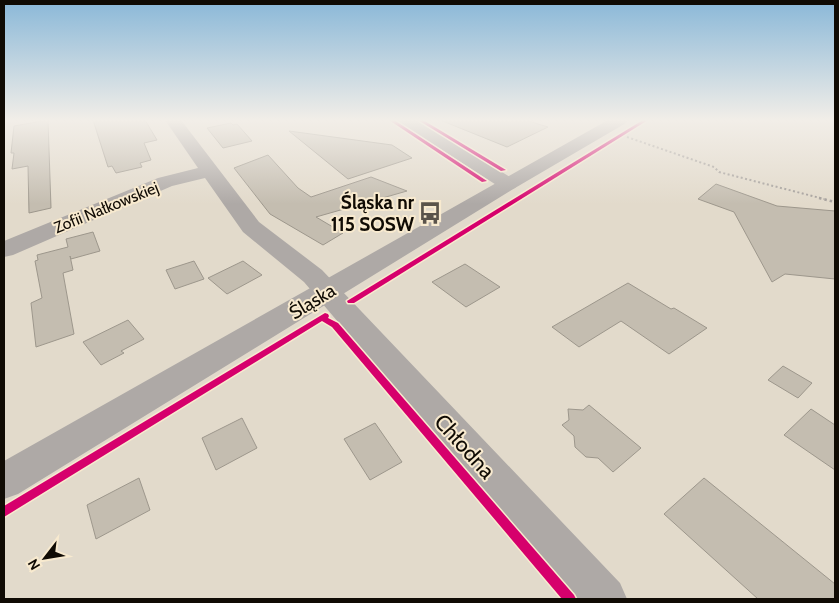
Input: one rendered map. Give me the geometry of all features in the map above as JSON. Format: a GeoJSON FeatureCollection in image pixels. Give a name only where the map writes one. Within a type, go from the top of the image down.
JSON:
{"type":"FeatureCollection","features":[{"type":"Feature","properties":{"kind":"street","name":"Chłodna"},"geometry":{"type":"LineString","coordinates":[[193,148],[251,227],[310,272],[604,599]]}},
{"type":"Feature","properties":{"kind":"street"},"geometry":{"type":"LineString","coordinates":[[451,148],[508,184]]}},
{"type":"Feature","properties":{"kind":"street","name":"Śląska"},"geometry":{"type":"LineString","coordinates":[[4,481],[508,184],[580,148]]}},
{"type":"Feature","properties":{"kind":"street","name":"Zofii Nałkowskiej"},"geometry":{"type":"LineString","coordinates":[[5,247],[165,182],[210,171]]}},
{"type":"Feature","properties":{"kind":"path"},"geometry":{"type":"LineString","coordinates":[[669,148],[714,167],[719,172],[835,202]]}},
{"type":"Feature","properties":{"kind":"building"},"geometry":{"type":"Polygon","coordinates":[[[12,148],[49,148],[51,208],[29,213],[28,166],[12,169],[14,153],[11,153],[12,148]]]}},
{"type":"Feature","properties":{"kind":"building"},"geometry":{"type":"Polygon","coordinates":[[[102,148],[146,148],[151,160],[140,163],[142,167],[116,173],[112,166],[108,167],[102,148]]]}},
{"type":"Feature","properties":{"kind":"building"},"geometry":{"type":"Polygon","coordinates":[[[310,148],[397,148],[412,158],[348,179],[310,148]]]}},
{"type":"Feature","properties":{"kind":"building"},"geometry":{"type":"Polygon","coordinates":[[[268,155],[298,188],[311,197],[371,177],[407,191],[316,217],[343,233],[323,245],[270,214],[234,168],[268,155]]]}},
{"type":"Feature","properties":{"kind":"building"},"geometry":{"type":"Polygon","coordinates":[[[716,184],[777,206],[835,211],[835,279],[785,274],[772,282],[734,212],[698,199],[716,184]]]}},
{"type":"Feature","properties":{"kind":"building"},"geometry":{"type":"Polygon","coordinates":[[[93,232],[100,251],[71,259],[70,256],[73,270],[63,273],[74,334],[36,347],[31,303],[42,298],[35,261],[38,260],[37,255],[68,247],[66,239],[93,232]]]}},
{"type":"Feature","properties":{"kind":"building"},"geometry":{"type":"Polygon","coordinates":[[[194,261],[204,279],[175,289],[166,270],[194,261]]]}},
{"type":"Feature","properties":{"kind":"building"},"geometry":{"type":"Polygon","coordinates":[[[243,261],[262,275],[227,294],[208,278],[243,261]]]}},
{"type":"Feature","properties":{"kind":"building"},"geometry":{"type":"Polygon","coordinates":[[[465,264],[500,287],[466,307],[432,282],[465,264]]]}},
{"type":"Feature","properties":{"kind":"building"},"geometry":{"type":"Polygon","coordinates":[[[628,283],[707,328],[669,354],[621,321],[579,347],[552,327],[628,283]]]}},
{"type":"Feature","properties":{"kind":"building"},"geometry":{"type":"Polygon","coordinates":[[[128,320],[144,339],[121,351],[124,353],[101,365],[83,342],[128,320]]]}},
{"type":"Feature","properties":{"kind":"building"},"geometry":{"type":"Polygon","coordinates":[[[783,366],[812,383],[798,398],[768,380],[783,366]]]}},
{"type":"Feature","properties":{"kind":"building"},"geometry":{"type":"Polygon","coordinates":[[[589,405],[641,448],[613,472],[598,458],[586,457],[575,447],[574,436],[562,425],[569,420],[568,409],[583,410],[589,405]]]}},
{"type":"Feature","properties":{"kind":"building"},"geometry":{"type":"Polygon","coordinates":[[[811,409],[835,425],[835,470],[784,435],[811,409]]]}},
{"type":"Feature","properties":{"kind":"building"},"geometry":{"type":"Polygon","coordinates":[[[242,418],[257,448],[216,470],[202,438],[242,418]]]}},
{"type":"Feature","properties":{"kind":"building"},"geometry":{"type":"Polygon","coordinates":[[[375,423],[402,462],[370,480],[344,439],[375,423]]]}},
{"type":"Feature","properties":{"kind":"building"},"geometry":{"type":"Polygon","coordinates":[[[139,478],[150,510],[96,539],[87,505],[139,478]]]}},
{"type":"Feature","properties":{"kind":"building"},"geometry":{"type":"Polygon","coordinates":[[[704,478],[835,584],[835,599],[758,599],[664,514],[704,478]]]}},
{"type":"Feature","properties":{"kind":"cycle path"},"geometry":{"type":"LineString","coordinates":[[434,148],[484,181]]}},
{"type":"Feature","properties":{"kind":"cycle path"},"geometry":{"type":"LineString","coordinates":[[467,148],[503,170]]}},
{"type":"Feature","properties":{"kind":"cycle path"},"geometry":{"type":"LineString","coordinates":[[351,301],[600,148]]}},
{"type":"Feature","properties":{"kind":"cycle path"},"geometry":{"type":"LineString","coordinates":[[4,512],[325,316]]}},
{"type":"Feature","properties":{"kind":"cycle path"},"geometry":{"type":"LineString","coordinates":[[322,318],[335,325],[570,599]]}},
{"type":"Feature","properties":{"kind":"place","name":"Śląska nr 115 SOSW"},"geometry":{"type":"Point","coordinates":[430,213]}}]}
